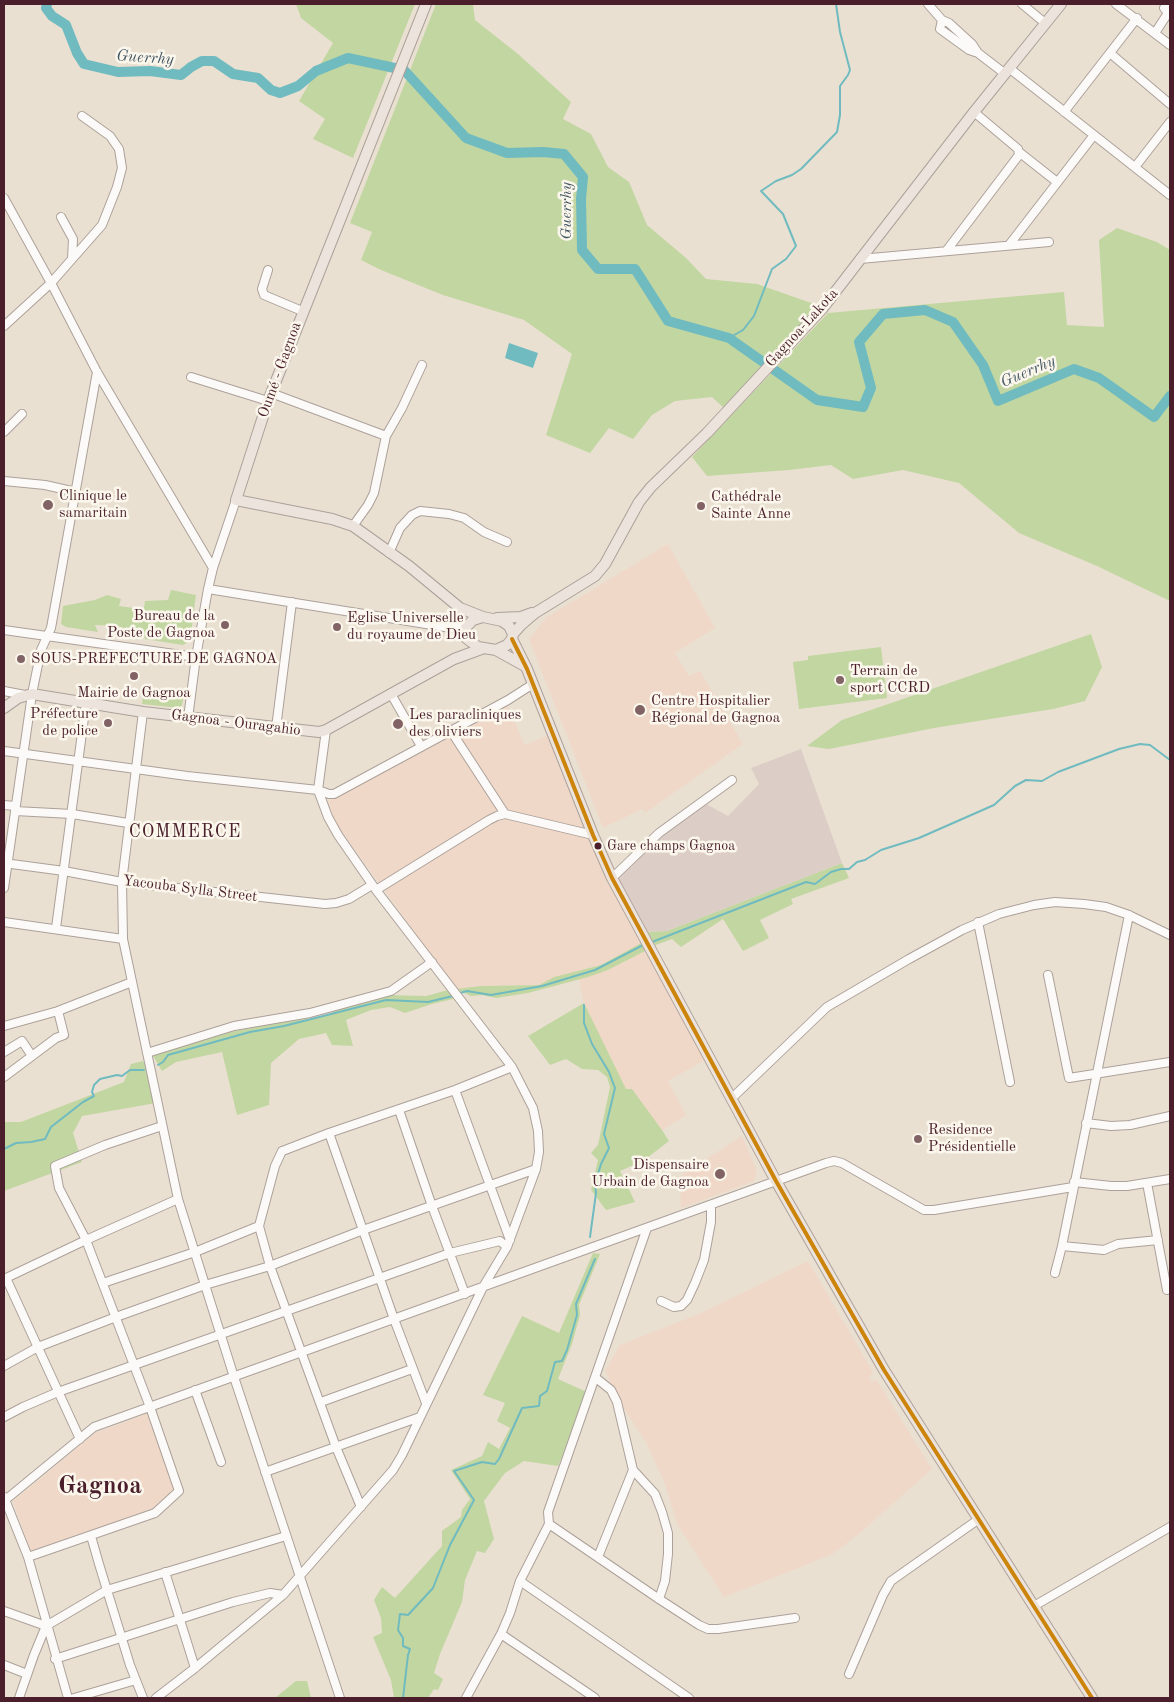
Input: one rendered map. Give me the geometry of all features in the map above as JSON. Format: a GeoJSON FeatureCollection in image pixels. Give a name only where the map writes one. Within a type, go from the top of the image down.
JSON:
{"type":"FeatureCollection","features":[{"type":"Feature","properties":{"kind":"main road","name":"Oumé - Gagnoa"},"geometry":{"type":"LineString","coordinates":[[236,500],[269,397],[426,4]]}},
{"type":"Feature","properties":{"kind":"main road","name":"Gagnoa-Lakota"},"geometry":{"type":"LineString","coordinates":[[512,636],[529,618],[544,607],[596,576],[605,564],[639,502],[656,482],[707,433],[822,309],[1006,71],[1061,4]]}},
{"type":"Feature","properties":{"kind":"main road"},"geometry":{"type":"LineString","coordinates":[[236,500],[332,519],[353,526],[367,534],[409,566],[460,608],[507,624],[526,666],[612,878],[776,1181],[875,1355],[1092,1698]]}},
{"type":"Feature","properties":{"kind":"main road","name":"Gagnoa-Lakota"},"geometry":{"type":"LineString","coordinates":[[489,618],[520,617],[544,607]]}},
{"type":"Feature","properties":{"kind":"main road"},"geometry":{"type":"LineString","coordinates":[[460,608],[466,633],[473,644],[496,650],[526,666]]}},
{"type":"Feature","properties":{"kind":"main road"},"geometry":{"type":"LineString","coordinates":[[466,633],[473,620],[489,618]]}},
{"type":"Feature","properties":{"kind":"main road","name":"Gagnoa - Ouragahio"},"geometry":{"type":"LineString","coordinates":[[454,658],[466,633]]}},
{"type":"Feature","properties":{"kind":"main road"},"geometry":{"type":"LineString","coordinates":[[496,650],[507,645],[512,636]]}},
{"type":"Feature","properties":{"kind":"main road","name":"Gagnoa - Ouragahio"},"geometry":{"type":"LineString","coordinates":[[29,694],[188,718],[318,732],[326,730],[454,658],[484,648]]}},
{"type":"Feature","properties":{"kind":"main road"},"geometry":{"type":"LineString","coordinates":[[4,708],[18,698],[29,694]]}},
{"type":"Feature","properties":{"kind":"street"},"geometry":{"type":"LineString","coordinates":[[928,4],[942,20],[949,23],[978,52],[1094,134],[1170,195]]}},
{"type":"Feature","properties":{"kind":"street"},"geometry":{"type":"LineString","coordinates":[[1022,4],[1045,23]]}},
{"type":"Feature","properties":{"kind":"street"},"geometry":{"type":"LineString","coordinates":[[1116,4],[1170,44]]}},
{"type":"Feature","properties":{"kind":"street"},"geometry":{"type":"LineString","coordinates":[[1155,33],[1163,24],[1168,13],[1164,8],[1166,4]]}},
{"type":"Feature","properties":{"kind":"street"},"geometry":{"type":"LineString","coordinates":[[1064,112],[1137,18]]}},
{"type":"Feature","properties":{"kind":"street"},"geometry":{"type":"LineString","coordinates":[[1110,52],[1170,104]]}},
{"type":"Feature","properties":{"kind":"street"},"geometry":{"type":"LineString","coordinates":[[974,112],[1018,149],[1019,152],[1057,182]]}},
{"type":"Feature","properties":{"kind":"street"},"geometry":{"type":"LineString","coordinates":[[4,326],[51,283],[102,225],[117,187],[122,168],[119,149],[110,136],[82,116]]}},
{"type":"Feature","properties":{"kind":"street"},"geometry":{"type":"LineString","coordinates":[[1135,167],[1170,122]]}},
{"type":"Feature","properties":{"kind":"street"},"geometry":{"type":"LineString","coordinates":[[1009,245],[1094,134]]}},
{"type":"Feature","properties":{"kind":"street"},"geometry":{"type":"LineString","coordinates":[[947,250],[1019,155],[1019,152]]}},
{"type":"Feature","properties":{"kind":"street"},"geometry":{"type":"LineString","coordinates":[[4,198],[97,372],[213,568]]}},
{"type":"Feature","properties":{"kind":"street"},"geometry":{"type":"LineString","coordinates":[[60,217],[73,239],[72,259]]}},
{"type":"Feature","properties":{"kind":"street"},"geometry":{"type":"LineString","coordinates":[[860,258],[1048,242]]}},
{"type":"Feature","properties":{"kind":"street"},"geometry":{"type":"LineString","coordinates":[[268,270],[262,289],[264,295],[302,311]]}},
{"type":"Feature","properties":{"kind":"street"},"geometry":{"type":"LineString","coordinates":[[353,526],[368,505],[374,492],[386,436],[422,366]]}},
{"type":"Feature","properties":{"kind":"street"},"geometry":{"type":"LineString","coordinates":[[4,888],[5,863],[23,753],[29,694],[41,650],[48,636],[97,372]]}},
{"type":"Feature","properties":{"kind":"street"},"geometry":{"type":"LineString","coordinates":[[191,377],[269,397],[386,436]]}},
{"type":"Feature","properties":{"kind":"street"},"geometry":{"type":"LineString","coordinates":[[4,432],[22,414]]}},
{"type":"Feature","properties":{"kind":"street"},"geometry":{"type":"LineString","coordinates":[[4,481],[45,485],[76,492]]}},
{"type":"Feature","properties":{"kind":"street"},"geometry":{"type":"LineString","coordinates":[[188,718],[208,589],[213,568],[236,500]]}},
{"type":"Feature","properties":{"kind":"street"},"geometry":{"type":"LineString","coordinates":[[390,553],[400,528],[412,515],[420,512],[450,514],[464,518],[484,532],[507,542]]}},
{"type":"Feature","properties":{"kind":"street"},"geometry":{"type":"LineString","coordinates":[[208,589],[451,628],[466,633]]}},
{"type":"Feature","properties":{"kind":"street"},"geometry":{"type":"LineString","coordinates":[[276,728],[292,602]]}},
{"type":"Feature","properties":{"kind":"street"},"geometry":{"type":"LineString","coordinates":[[4,630],[196,657]]}},
{"type":"Feature","properties":{"kind":"street"},"geometry":{"type":"LineString","coordinates":[[4,750],[187,776],[318,790],[334,794],[533,684]]}},
{"type":"Feature","properties":{"kind":"street"},"geometry":{"type":"LineString","coordinates":[[4,691],[29,694]]}},
{"type":"Feature","properties":{"kind":"street"},"geometry":{"type":"LineString","coordinates":[[391,694],[421,746]]}},
{"type":"Feature","properties":{"kind":"street"},"geometry":{"type":"LineString","coordinates":[[56,928],[86,703]]}},
{"type":"Feature","properties":{"kind":"street"},"geometry":{"type":"LineString","coordinates":[[143,712],[122,882],[123,939],[178,1199],[234,1378],[340,1698]]}},
{"type":"Feature","properties":{"kind":"street"},"geometry":{"type":"LineString","coordinates":[[156,1698],[283,1595],[393,1470],[483,1287],[508,1243],[536,1169],[539,1152],[538,1132],[533,1108],[512,1067],[374,888],[328,817],[318,790],[326,730]]}},
{"type":"Feature","properties":{"kind":"street"},"geometry":{"type":"LineString","coordinates":[[451,731],[505,814],[593,835]]}},
{"type":"Feature","properties":{"kind":"street"},"geometry":{"type":"LineString","coordinates":[[612,878],[659,833],[732,780]]}},
{"type":"Feature","properties":{"kind":"street"},"geometry":{"type":"LineString","coordinates":[[4,805],[15,809],[72,814],[128,823]]}},
{"type":"Feature","properties":{"kind":"street","name":"Yacouba Sylla Street"},"geometry":{"type":"LineString","coordinates":[[5,863],[64,871],[122,882],[325,904],[336,903],[374,888],[489,820],[505,814]]}},
{"type":"Feature","properties":{"kind":"street"},"geometry":{"type":"LineString","coordinates":[[732,1098],[827,1007],[909,958],[978,922],[1034,905],[1071,902],[1106,907],[1129,915],[1170,935]]}},
{"type":"Feature","properties":{"kind":"street"},"geometry":{"type":"LineString","coordinates":[[1055,1273],[1129,915]]}},
{"type":"Feature","properties":{"kind":"street"},"geometry":{"type":"LineString","coordinates":[[4,922],[123,939]]}},
{"type":"Feature","properties":{"kind":"street"},"geometry":{"type":"LineString","coordinates":[[978,922],[1010,1082]]}},
{"type":"Feature","properties":{"kind":"street"},"geometry":{"type":"LineString","coordinates":[[147,1053],[234,1026],[310,1012],[390,991],[432,962]]}},
{"type":"Feature","properties":{"kind":"street"},"geometry":{"type":"LineString","coordinates":[[1048,975],[1070,1078],[1097,1072],[1170,1062]]}},
{"type":"Feature","properties":{"kind":"street"},"geometry":{"type":"LineString","coordinates":[[4,1026],[58,1011],[132,982]]}},
{"type":"Feature","properties":{"kind":"street"},"geometry":{"type":"LineString","coordinates":[[4,1076],[56,1038],[64,1035],[58,1011]]}},
{"type":"Feature","properties":{"kind":"street"},"geometry":{"type":"LineString","coordinates":[[4,1052],[22,1041],[32,1056]]}},
{"type":"Feature","properties":{"kind":"street"},"geometry":{"type":"LineString","coordinates":[[361,1507],[336,1447],[270,1266],[259,1226],[275,1166],[282,1151],[329,1132],[456,1090],[512,1067]]}},
{"type":"Feature","properties":{"kind":"street"},"geometry":{"type":"LineString","coordinates":[[456,1090],[490,1185],[508,1243]]}},
{"type":"Feature","properties":{"kind":"street"},"geometry":{"type":"LineString","coordinates":[[399,1110],[465,1294]]}},
{"type":"Feature","properties":{"kind":"street"},"geometry":{"type":"LineString","coordinates":[[1086,1122],[1111,1126],[1130,1125],[1170,1116]]}},
{"type":"Feature","properties":{"kind":"street"},"geometry":{"type":"LineString","coordinates":[[28,1558],[155,1513],[178,1491],[150,1408],[103,1283],[86,1240],[59,1188],[55,1166],[105,1145],[162,1126]]}},
{"type":"Feature","properties":{"kind":"street"},"geometry":{"type":"LineString","coordinates":[[329,1132],[412,1370],[426,1403]]}},
{"type":"Feature","properties":{"kind":"street"},"geometry":{"type":"LineString","coordinates":[[68,1698],[55,1658],[28,1558],[4,1501],[94,1428],[834,1161],[842,1162],[924,1210],[934,1210],[1073,1185],[1111,1186],[1170,1179]]}},
{"type":"Feature","properties":{"kind":"street"},"geometry":{"type":"LineString","coordinates":[[4,1366],[38,1347],[116,1317],[205,1285],[270,1266],[363,1230],[536,1169]]}},
{"type":"Feature","properties":{"kind":"street"},"geometry":{"type":"LineString","coordinates":[[1147,1183],[1167,1290]]}},
{"type":"Feature","properties":{"kind":"street"},"geometry":{"type":"LineString","coordinates":[[80,1439],[5,1279],[178,1199]]}},
{"type":"Feature","properties":{"kind":"street"},"geometry":{"type":"LineString","coordinates":[[661,1301],[674,1307],[681,1306],[687,1300],[704,1260],[711,1222],[711,1205]]}},
{"type":"Feature","properties":{"kind":"street"},"geometry":{"type":"LineString","coordinates":[[103,1283],[195,1252],[259,1226]]}},
{"type":"Feature","properties":{"kind":"street"},"geometry":{"type":"LineString","coordinates":[[469,1697],[510,1614],[520,1581],[549,1524],[548,1512],[647,1228]]}},
{"type":"Feature","properties":{"kind":"street"},"geometry":{"type":"LineString","coordinates":[[1062,1246],[1104,1250],[1118,1244],[1158,1240]]}},
{"type":"Feature","properties":{"kind":"street"},"geometry":{"type":"LineString","coordinates":[[4,1417],[58,1392],[380,1277],[450,1253],[500,1241],[508,1243]]}},
{"type":"Feature","properties":{"kind":"street"},"geometry":{"type":"LineString","coordinates":[[320,1402],[412,1370]]}},
{"type":"Feature","properties":{"kind":"street"},"geometry":{"type":"LineString","coordinates":[[596,1378],[611,1390],[617,1402],[633,1470],[655,1494],[662,1512],[668,1533],[668,1554],[665,1581],[660,1599]]}},
{"type":"Feature","properties":{"kind":"street"},"geometry":{"type":"LineString","coordinates":[[195,1390],[221,1462]]}},
{"type":"Feature","properties":{"kind":"street"},"geometry":{"type":"LineString","coordinates":[[265,1472],[420,1418]]}},
{"type":"Feature","properties":{"kind":"street"},"geometry":{"type":"LineString","coordinates":[[598,1557],[633,1470]]}},
{"type":"Feature","properties":{"kind":"street"},"geometry":{"type":"LineString","coordinates":[[849,1674],[883,1595],[892,1580],[979,1519]]}},
{"type":"Feature","properties":{"kind":"street"},"geometry":{"type":"LineString","coordinates":[[549,1524],[699,1625],[708,1629],[718,1630],[795,1618]]}},
{"type":"Feature","properties":{"kind":"street"},"geometry":{"type":"LineString","coordinates":[[1034,1606],[1170,1527]]}},
{"type":"Feature","properties":{"kind":"street"},"geometry":{"type":"LineString","coordinates":[[92,1536],[121,1637],[143,1698]]}},
{"type":"Feature","properties":{"kind":"street"},"geometry":{"type":"LineString","coordinates":[[19,1698],[46,1626],[107,1590],[286,1536]]}},
{"type":"Feature","properties":{"kind":"street"},"geometry":{"type":"LineString","coordinates":[[164,1572],[195,1668]]}},
{"type":"Feature","properties":{"kind":"street"},"geometry":{"type":"LineString","coordinates":[[520,1581],[689,1698]]}},
{"type":"Feature","properties":{"kind":"street"},"geometry":{"type":"LineString","coordinates":[[55,1658],[233,1602],[270,1592],[283,1595]]}},
{"type":"Feature","properties":{"kind":"street"},"geometry":{"type":"LineString","coordinates":[[4,1611],[46,1626]]}},
{"type":"Feature","properties":{"kind":"street"},"geometry":{"type":"LineString","coordinates":[[500,1634],[595,1698]]}},
{"type":"Feature","properties":{"kind":"street"},"geometry":{"type":"LineString","coordinates":[[4,1665],[27,1674]]}},
{"type":"Feature","properties":{"kind":"street"},"geometry":{"type":"LineString","coordinates":[[74,1698],[136,1680]]}},
{"type":"Feature","properties":{"kind":"shaded area","name":"Centre Hospitalier Régional de Gagnoa"},"geometry":{"type":"Polygon","coordinates":[[[668,544],[715,628],[675,653],[689,676],[700,671],[743,744],[645,813],[642,809],[603,828],[529,639],[547,617],[668,544]]]}},
{"type":"Feature","properties":{"kind":"shaded area"},"geometry":{"type":"Polygon","coordinates":[[[506,703],[525,745],[550,734],[587,837],[606,877],[643,942],[601,965],[554,977],[539,985],[481,986],[456,989],[342,832],[325,803],[506,703]]]}},
{"type":"Feature","properties":{"kind":"shaded area"},"geometry":{"type":"Polygon","coordinates":[[[801,749],[842,863],[667,931],[646,932],[617,878],[665,831],[706,804],[728,816],[759,784],[751,768],[801,749]]]}},
{"type":"Feature","properties":{"kind":"shaded area"},"geometry":{"type":"Polygon","coordinates":[[[649,949],[705,1060],[668,1081],[686,1115],[662,1130],[626,1089],[584,1004],[579,979],[608,970],[649,949]]]}},
{"type":"Feature","properties":{"kind":"shaded area","name":"Dispensaire Urbain de Gagnoa"},"geometry":{"type":"Polygon","coordinates":[[[742,1136],[757,1171],[754,1181],[681,1208],[680,1176],[742,1136]]]}},
{"type":"Feature","properties":{"kind":"shaded area"},"geometry":{"type":"Polygon","coordinates":[[[808,1261],[873,1372],[869,1377],[872,1382],[876,1379],[932,1469],[861,1532],[834,1553],[724,1597],[677,1524],[665,1484],[646,1442],[622,1406],[605,1371],[620,1345],[699,1314],[808,1261]]]}},
{"type":"Feature","properties":{"kind":"shaded area"},"geometry":{"type":"Polygon","coordinates":[[[147,1414],[173,1489],[153,1509],[30,1551],[13,1501],[95,1433],[147,1414]]]}},
{"type":"Feature","properties":{"kind":"green space"},"geometry":{"type":"Polygon","coordinates":[[[296,4],[415,4],[353,158],[313,139],[325,119],[299,101],[333,43],[301,18],[296,4]]]}},
{"type":"Feature","properties":{"kind":"green space"},"geometry":{"type":"Polygon","coordinates":[[[436,4],[473,4],[475,20],[518,54],[571,102],[563,119],[591,134],[608,167],[629,182],[647,225],[686,258],[706,279],[757,284],[817,305],[726,410],[712,397],[675,401],[652,415],[633,439],[609,428],[590,453],[546,435],[572,354],[524,320],[443,295],[361,260],[372,232],[350,223],[436,4]]]}},
{"type":"Feature","properties":{"kind":"green space"},"geometry":{"type":"Polygon","coordinates":[[[1117,228],[1157,242],[1170,250],[1170,601],[1097,566],[1019,533],[959,483],[903,470],[853,479],[831,465],[707,476],[692,457],[828,313],[1064,292],[1067,325],[1104,327],[1099,240],[1117,228]]]}},
{"type":"Feature","properties":{"kind":"green space"},"geometry":{"type":"Polygon","coordinates":[[[171,590],[196,595],[190,641],[183,645],[145,639],[143,633],[117,626],[95,625],[98,632],[66,627],[61,624],[63,606],[95,600],[107,595],[121,599],[119,606],[134,608],[143,614],[145,601],[168,600],[171,590]]]}},
{"type":"Feature","properties":{"kind":"green space"},"geometry":{"type":"Polygon","coordinates":[[[1091,634],[1102,667],[1085,701],[1053,709],[934,728],[829,749],[807,746],[842,720],[1091,634]]]}},
{"type":"Feature","properties":{"kind":"green space","name":"Terrain de sport CCRD"},"geometry":{"type":"Polygon","coordinates":[[[881,647],[887,698],[799,709],[793,662],[808,660],[808,656],[881,647]]]}},
{"type":"Feature","properties":{"kind":"green space"},"geometry":{"type":"Polygon","coordinates":[[[144,689],[185,689],[182,705],[179,708],[142,704],[144,689]]]}},
{"type":"Feature","properties":{"kind":"green space"},"geometry":{"type":"Polygon","coordinates":[[[842,863],[849,878],[791,899],[793,904],[760,920],[769,938],[743,951],[723,919],[681,947],[672,939],[653,946],[646,932],[667,931],[842,863]]]}},
{"type":"Feature","properties":{"kind":"green space"},"geometry":{"type":"Polygon","coordinates":[[[643,942],[649,949],[608,970],[528,993],[496,998],[482,995],[471,996],[456,989],[481,986],[539,985],[554,977],[601,965],[643,942]]]}},
{"type":"Feature","properties":{"kind":"green space"},"geometry":{"type":"Polygon","coordinates":[[[448,990],[457,998],[405,1013],[390,1007],[371,1010],[346,1020],[353,1046],[332,1045],[326,1033],[299,1039],[271,1063],[269,1105],[237,1115],[222,1052],[176,1062],[162,1071],[153,1056],[201,1038],[285,1021],[319,1018],[357,1002],[386,995],[426,996],[448,990]]]}},
{"type":"Feature","properties":{"kind":"green space"},"geometry":{"type":"Polygon","coordinates":[[[584,1003],[626,1089],[632,1089],[669,1141],[643,1161],[620,1171],[635,1202],[606,1210],[591,1190],[598,1160],[591,1153],[598,1145],[610,1087],[607,1077],[598,1070],[582,1069],[566,1059],[550,1065],[528,1036],[584,1003]]]}},
{"type":"Feature","properties":{"kind":"green space"},"geometry":{"type":"Polygon","coordinates":[[[143,1061],[150,1074],[156,1103],[82,1116],[73,1133],[82,1162],[4,1191],[4,1122],[21,1122],[124,1082],[131,1064],[143,1061]]]}},
{"type":"Feature","properties":{"kind":"green space"},"geometry":{"type":"Polygon","coordinates":[[[593,1253],[600,1254],[579,1305],[580,1315],[572,1344],[558,1379],[589,1393],[558,1466],[524,1461],[505,1473],[484,1501],[494,1539],[485,1553],[477,1551],[465,1580],[462,1602],[434,1673],[443,1679],[438,1690],[434,1689],[428,1698],[394,1698],[391,1680],[373,1637],[382,1633],[381,1618],[374,1600],[382,1587],[395,1598],[442,1546],[442,1531],[461,1517],[462,1510],[470,1499],[451,1470],[482,1456],[488,1442],[499,1449],[510,1428],[497,1421],[505,1403],[483,1395],[522,1316],[559,1333],[593,1253]]]}},
{"type":"Feature","properties":{"kind":"green space"},"geometry":{"type":"Polygon","coordinates":[[[296,1681],[307,1681],[311,1698],[275,1698],[296,1681]]]}},
{"type":"Feature","properties":{"kind":"water"},"geometry":{"type":"Polygon","coordinates":[[[509,343],[538,353],[533,368],[505,358],[509,343]]]}},
{"type":"Feature","properties":{"kind":"waterway","name":"Guerrhy"},"geometry":{"type":"LineString","coordinates":[[47,4],[46,8],[52,16],[66,25],[77,53],[84,64],[118,72],[150,71],[181,75],[202,61],[214,61],[233,74],[258,78],[271,90],[280,93],[298,86],[316,71],[348,58],[404,70],[466,138],[507,153],[543,152],[564,154],[583,177],[581,199],[582,250],[598,269],[635,269],[668,321],[729,338],[817,400],[863,407],[871,388],[859,342],[883,314],[925,310],[953,322],[983,365],[998,401],[1074,369],[1099,378],[1154,417],[1170,396]]}},
{"type":"Feature","properties":{"kind":"waterway"},"geometry":{"type":"LineString","coordinates":[[729,338],[743,330],[754,316],[772,269],[786,259],[796,246],[783,214],[761,191],[776,181],[792,175],[801,169],[837,132],[840,115],[840,86],[850,70],[840,32],[836,4]]}},
{"type":"Feature","properties":{"kind":"waterway"},"geometry":{"type":"LineString","coordinates":[[652,942],[806,882],[815,884],[831,872],[849,869],[857,862],[865,860],[881,850],[919,838],[994,805],[1015,786],[1026,780],[1042,781],[1058,772],[1119,749],[1140,744],[1150,745],[1170,760]]}},
{"type":"Feature","properties":{"kind":"waterway"},"geometry":{"type":"LineString","coordinates":[[460,993],[467,991],[491,995],[542,986],[595,970],[645,944]]}},
{"type":"Feature","properties":{"kind":"waterway"},"geometry":{"type":"LineString","coordinates":[[158,1065],[168,1055],[250,1032],[284,1026],[386,1000],[428,1002],[453,996]]}},
{"type":"Feature","properties":{"kind":"waterway"},"geometry":{"type":"LineString","coordinates":[[584,1005],[584,1023],[592,1044],[609,1072],[615,1088],[604,1134],[609,1148],[601,1164],[595,1184],[596,1193],[590,1237]]}},
{"type":"Feature","properties":{"kind":"waterway"},"geometry":{"type":"LineString","coordinates":[[4,1149],[16,1143],[45,1139],[51,1127],[83,1102],[94,1096],[92,1092],[94,1085],[100,1079],[117,1075],[122,1076],[130,1070],[144,1070]]}},
{"type":"Feature","properties":{"kind":"waterway"},"geometry":{"type":"LineString","coordinates":[[403,1698],[410,1649],[403,1646],[403,1638],[398,1630],[400,1614],[408,1615],[433,1588],[450,1545],[474,1500],[454,1471],[482,1462],[495,1464],[522,1408],[539,1406],[540,1396],[547,1391],[555,1362],[562,1361],[567,1350],[577,1315],[576,1304],[595,1259]]}},
{"type":"Feature","properties":{"kind":"transit line"},"geometry":{"type":"LineString","coordinates":[[512,639],[527,669],[612,878],[776,1181],[884,1370],[1092,1698]]}},
{"type":"Feature","properties":{"kind":"place","name":"Clinique le samaritain"},"geometry":{"type":"Point","coordinates":[48,505]}},
{"type":"Feature","properties":{"kind":"place","name":"Cathédrale Sainte Anne"},"geometry":{"type":"Point","coordinates":[701,506]}},
{"type":"Feature","properties":{"kind":"place","name":"Bureau de la Poste de Gagnoa"},"geometry":{"type":"Point","coordinates":[225,625]}},
{"type":"Feature","properties":{"kind":"place","name":"Eglise Universelle du royaume de Dieu"},"geometry":{"type":"Point","coordinates":[337,627]}},
{"type":"Feature","properties":{"kind":"place","name":"SOUS-PREFECTURE DE GAGNOA"},"geometry":{"type":"Point","coordinates":[21,659]}},
{"type":"Feature","properties":{"kind":"place","name":"Mairie de Gagnoa"},"geometry":{"type":"Point","coordinates":[134,676]}},
{"type":"Feature","properties":{"kind":"place","name":"Terrain de sport CCRD"},"geometry":{"type":"Point","coordinates":[840,680]}},
{"type":"Feature","properties":{"kind":"place","name":"Centre Hospitalier Régional de Gagnoa"},"geometry":{"type":"Point","coordinates":[640,710]}},
{"type":"Feature","properties":{"kind":"place","name":"Préfecture de police"},"geometry":{"type":"Point","coordinates":[108,723]}},
{"type":"Feature","properties":{"kind":"place","name":"Les paracliniques des oliviers"},"geometry":{"type":"Point","coordinates":[398,724]}},
{"type":"Feature","properties":{"kind":"place","name":"Gare champs Gagnoa"},"geometry":{"type":"Point","coordinates":[598,846]}},
{"type":"Feature","properties":{"kind":"place","name":"Residence Présidentielle"},"geometry":{"type":"Point","coordinates":[918,1139]}},
{"type":"Feature","properties":{"kind":"place","name":"Dispensaire Urbain de Gagnoa"},"geometry":{"type":"Point","coordinates":[720,1174]}},
{"type":"Feature","properties":{"kind":"district","name":"COMMERCE"},"geometry":{"type":"Point","coordinates":[185,832]}},
{"type":"Feature","properties":{"kind":"district","name":"Gagnoa"},"geometry":{"type":"Point","coordinates":[100,1486]}}]}
